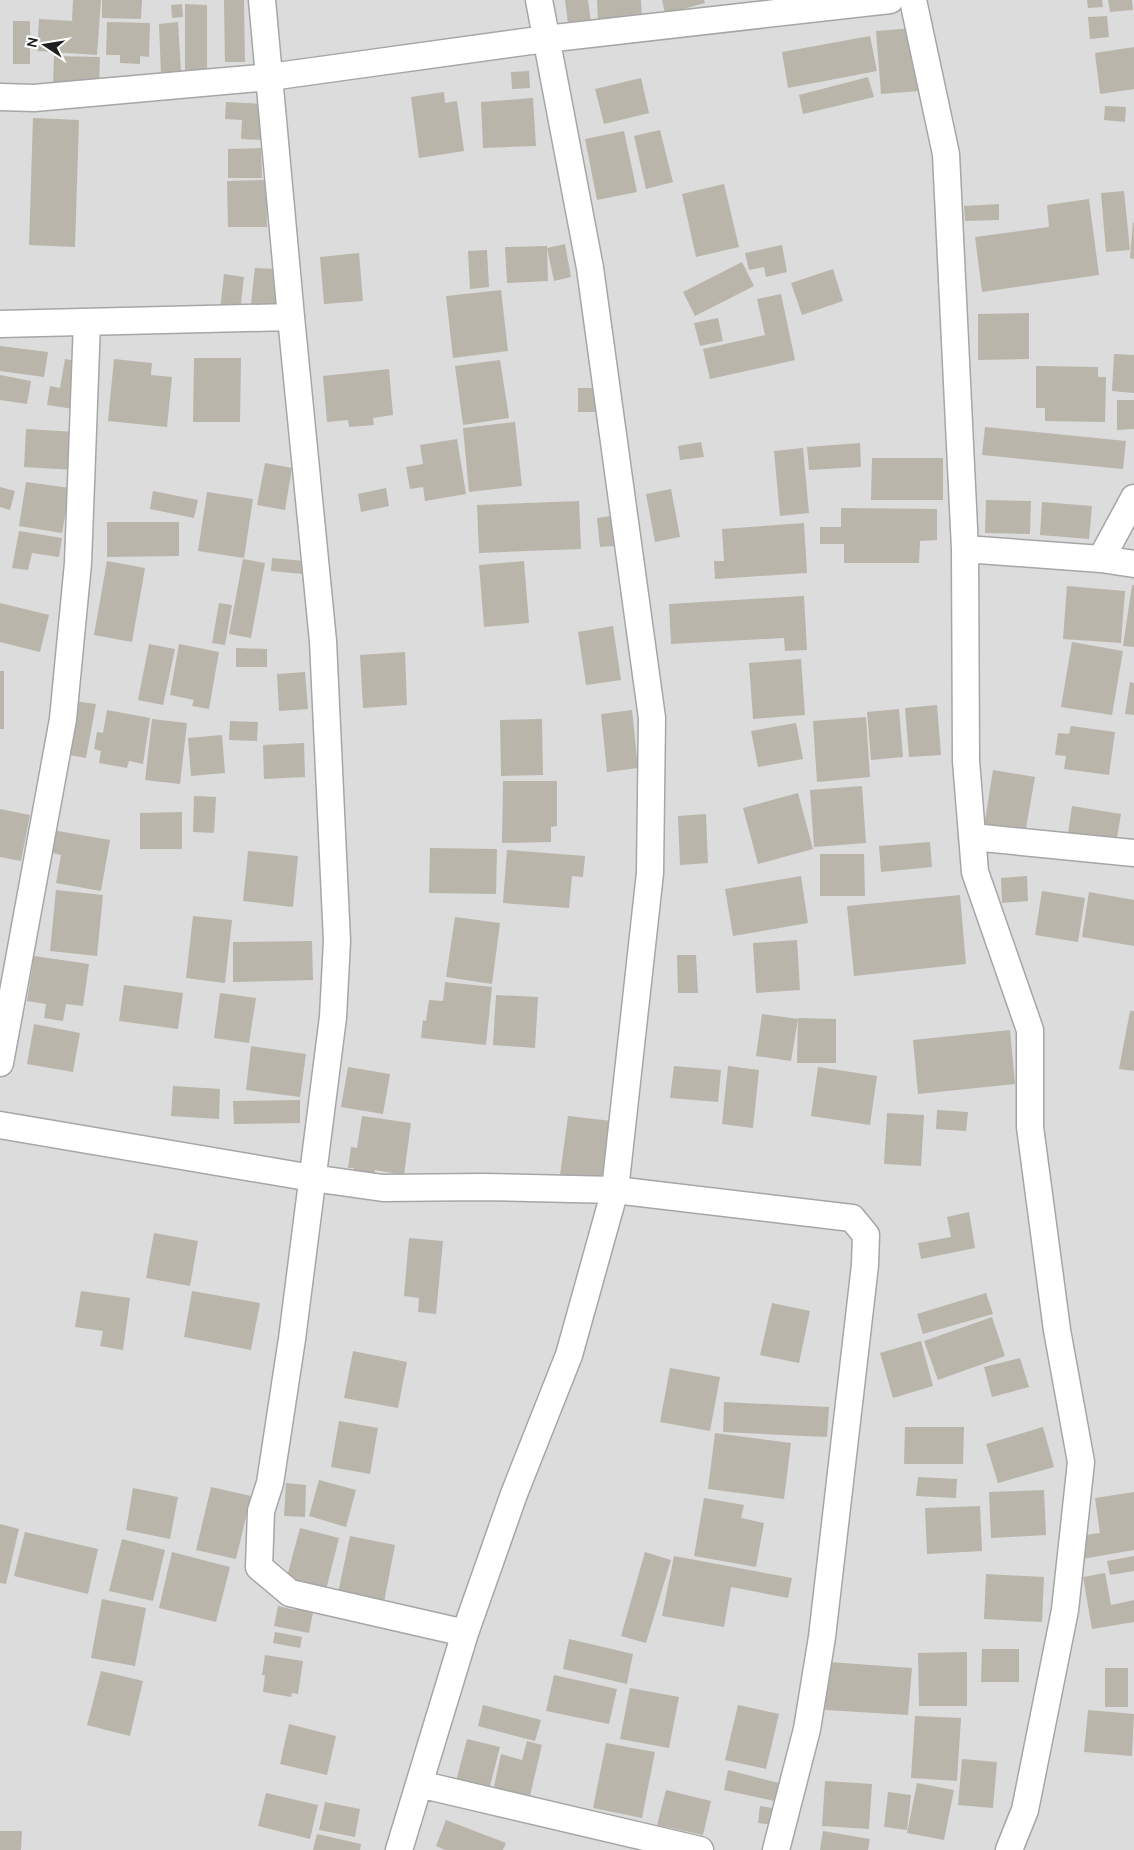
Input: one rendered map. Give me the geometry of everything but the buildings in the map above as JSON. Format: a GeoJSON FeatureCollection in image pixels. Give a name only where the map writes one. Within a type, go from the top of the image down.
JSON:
{"type":"FeatureCollection","features":[{"type":"Feature","properties":{"kind":"street"},"geometry":{"type":"LineString","coordinates":[[262,0],[323,641],[337,941],[333,1017],[292,1339],[271,1473],[261,1511],[259,1568],[290,1593],[465,1633]]}},
{"type":"Feature","properties":{"kind":"street"},"geometry":{"type":"LineString","coordinates":[[399,1850],[465,1633],[514,1494],[569,1355],[615,1190],[650,873],[652,718],[590,268],[539,0]]}},
{"type":"Feature","properties":{"kind":"street"},"geometry":{"type":"LineString","coordinates":[[0,97],[34,98],[270,77],[546,39],[890,0]]}},
{"type":"Feature","properties":{"kind":"street"},"geometry":{"type":"LineString","coordinates":[[913,0],[946,154],[965,549],[966,760],[975,872],[1030,1030],[1030,1127],[1057,1330],[1081,1462],[1065,1610],[1025,1810],[1009,1850]]}},
{"type":"Feature","properties":{"kind":"street"},"geometry":{"type":"LineString","coordinates":[[0,324],[291,317]]}},
{"type":"Feature","properties":{"kind":"street"},"geometry":{"type":"LineString","coordinates":[[0,1063],[63,719],[78,562],[87,322]]}},
{"type":"Feature","properties":{"kind":"street"},"geometry":{"type":"LineString","coordinates":[[1101,559],[1134,498]]}},
{"type":"Feature","properties":{"kind":"street"},"geometry":{"type":"LineString","coordinates":[[965,549],[1101,559],[1134,564]]}},
{"type":"Feature","properties":{"kind":"street"},"geometry":{"type":"LineString","coordinates":[[972,837],[1134,853]]}},
{"type":"Feature","properties":{"kind":"street"},"geometry":{"type":"LineString","coordinates":[[0,1125],[312,1178],[383,1188],[483,1187],[615,1190],[852,1218],[866,1235],[865,1265],[822,1637],[807,1730],[776,1850]]}},
{"type":"Feature","properties":{"kind":"street"},"geometry":{"type":"LineString","coordinates":[[419,1784],[700,1850]]}},
{"type":"Feature","properties":{"kind":"shaded area"},"geometry":{"type":"Polygon","coordinates":[[[0,0],[1134,0],[1134,1850],[0,1850],[0,0]]]}}]}
